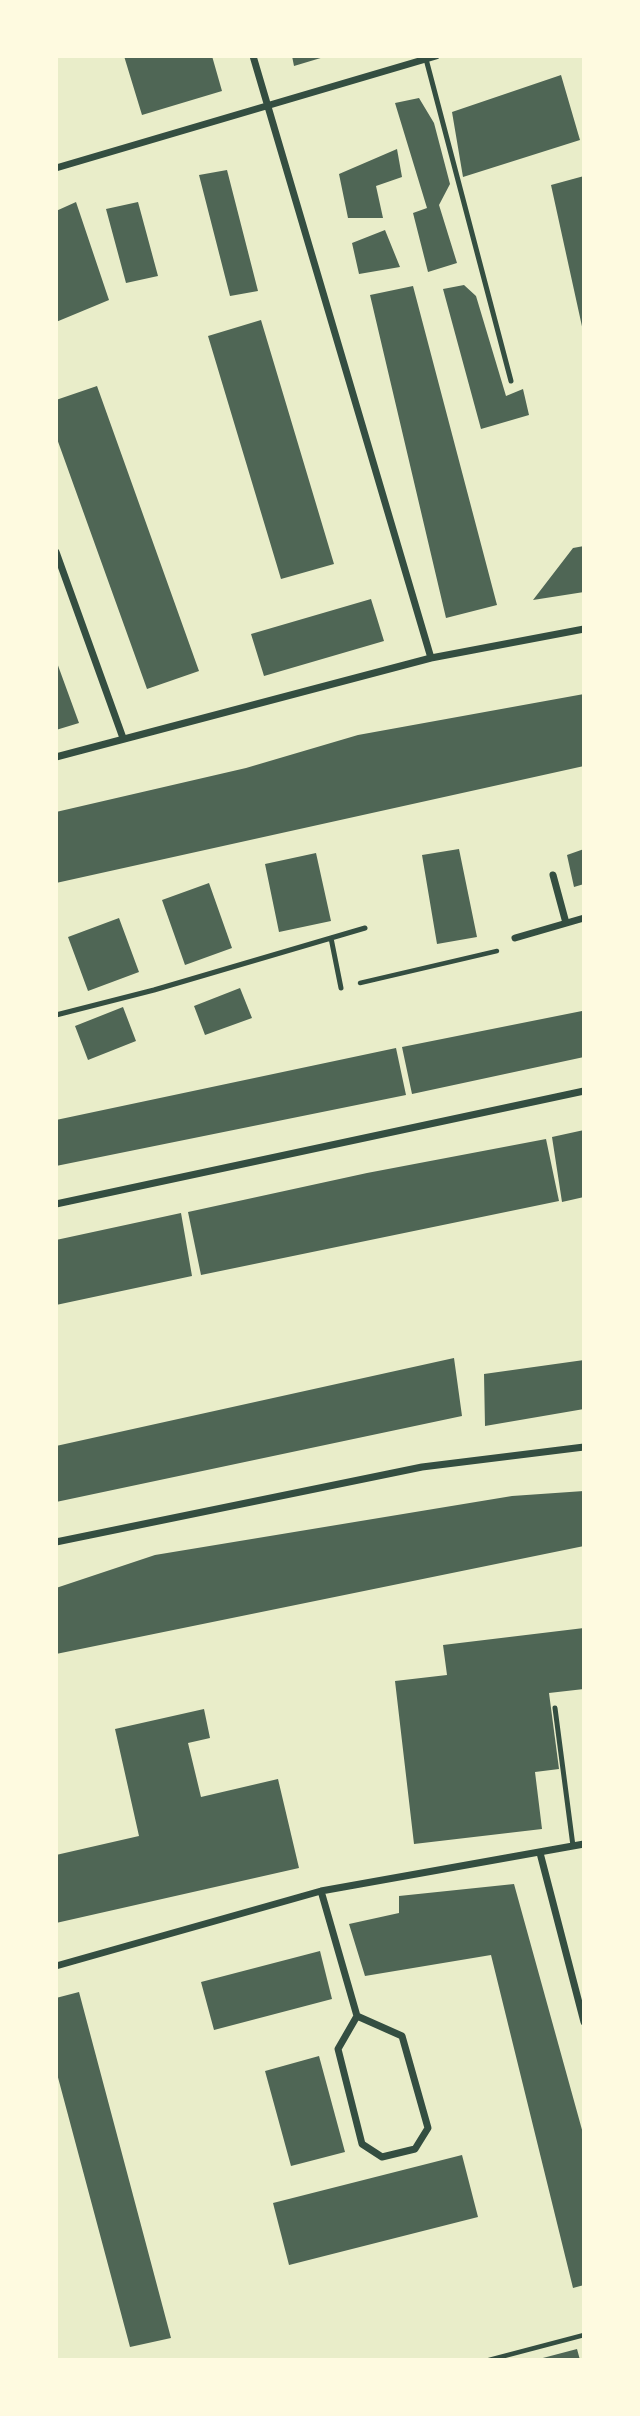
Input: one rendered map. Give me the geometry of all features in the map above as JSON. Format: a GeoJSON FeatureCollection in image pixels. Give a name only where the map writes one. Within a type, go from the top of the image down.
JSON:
{"type":"FeatureCollection","features":[{"type":"Feature","properties":{"kind":"street"},"geometry":{"type":"LineString","coordinates":[[253,56],[431,658]]}},
{"type":"Feature","properties":{"kind":"street"},"geometry":{"type":"LineString","coordinates":[[56,168],[436,56]]}},
{"type":"Feature","properties":{"kind":"street"},"geometry":{"type":"LineString","coordinates":[[56,552],[123,738]]}},
{"type":"Feature","properties":{"kind":"street"},"geometry":{"type":"LineString","coordinates":[[56,757],[431,658],[584,629]]}},
{"type":"Feature","properties":{"kind":"street"},"geometry":{"type":"LineString","coordinates":[[553,875],[566,923]]}},
{"type":"Feature","properties":{"kind":"street"},"geometry":{"type":"LineString","coordinates":[[515,938],[584,918]]}},
{"type":"Feature","properties":{"kind":"street"},"geometry":{"type":"LineString","coordinates":[[56,1204],[584,1091]]}},
{"type":"Feature","properties":{"kind":"street"},"geometry":{"type":"LineString","coordinates":[[56,1542],[422,1467],[584,1447]]}},
{"type":"Feature","properties":{"kind":"street"},"geometry":{"type":"LineString","coordinates":[[56,1966],[321,1891],[584,1844]]}},
{"type":"Feature","properties":{"kind":"street"},"geometry":{"type":"LineString","coordinates":[[540,1853],[584,2021]]}},
{"type":"Feature","properties":{"kind":"street"},"geometry":{"type":"LineString","coordinates":[[321,1891],[357,2015],[338,2049],[362,2144],[382,2157],[415,2149],[428,2128],[402,2036],[357,2015]]}},
{"type":"Feature","properties":{"kind":"lane"},"geometry":{"type":"LineString","coordinates":[[426,59],[511,381]]}},
{"type":"Feature","properties":{"kind":"lane"},"geometry":{"type":"LineString","coordinates":[[56,1015],[154,990],[365,928]]}},
{"type":"Feature","properties":{"kind":"lane"},"geometry":{"type":"LineString","coordinates":[[331,938],[341,988]]}},
{"type":"Feature","properties":{"kind":"lane"},"geometry":{"type":"LineString","coordinates":[[555,1708],[573,1846]]}},
{"type":"Feature","properties":{"kind":"path"},"geometry":{"type":"LineString","coordinates":[[341,988],[502,950],[515,938]]}},
{"type":"Feature","properties":{"kind":"path"},"geometry":{"type":"LineString","coordinates":[[489,2360],[584,2335]]}},
{"type":"Feature","properties":{"kind":"building"},"geometry":{"type":"Polygon","coordinates":[[[124,56],[212,56],[222,91],[142,115],[124,56]]]}},
{"type":"Feature","properties":{"kind":"building"},"geometry":{"type":"Polygon","coordinates":[[[292,56],[324,56],[324,57],[294,66],[292,56]]]}},
{"type":"Feature","properties":{"kind":"building"},"geometry":{"type":"Polygon","coordinates":[[[561,75],[580,140],[463,177],[452,112],[561,75]]]}},
{"type":"Feature","properties":{"kind":"building"},"geometry":{"type":"Polygon","coordinates":[[[419,98],[434,123],[450,184],[439,205],[457,263],[428,272],[413,213],[427,208],[395,103],[419,98]]]}},
{"type":"Feature","properties":{"kind":"building"},"geometry":{"type":"Polygon","coordinates":[[[397,149],[402,177],[376,186],[383,218],[348,218],[339,174],[397,149]]]}},
{"type":"Feature","properties":{"kind":"building"},"geometry":{"type":"Polygon","coordinates":[[[227,170],[258,291],[230,296],[199,175],[227,170]]]}},
{"type":"Feature","properties":{"kind":"building"},"geometry":{"type":"Polygon","coordinates":[[[584,176],[584,331],[583,331],[551,185],[584,176]]]}},
{"type":"Feature","properties":{"kind":"building"},"geometry":{"type":"Polygon","coordinates":[[[76,202],[109,300],[56,322],[56,211],[76,202]]]}},
{"type":"Feature","properties":{"kind":"building"},"geometry":{"type":"Polygon","coordinates":[[[138,202],[158,276],[126,283],[106,209],[138,202]]]}},
{"type":"Feature","properties":{"kind":"building"},"geometry":{"type":"Polygon","coordinates":[[[385,230],[400,267],[359,274],[352,243],[385,230]]]}},
{"type":"Feature","properties":{"kind":"building"},"geometry":{"type":"Polygon","coordinates":[[[464,285],[476,296],[506,396],[523,389],[529,415],[481,429],[443,289],[464,285]]]}},
{"type":"Feature","properties":{"kind":"building"},"geometry":{"type":"Polygon","coordinates":[[[413,286],[497,605],[446,618],[370,295],[413,286]]]}},
{"type":"Feature","properties":{"kind":"building"},"geometry":{"type":"Polygon","coordinates":[[[261,320],[334,564],[281,579],[208,336],[261,320]]]}},
{"type":"Feature","properties":{"kind":"building"},"geometry":{"type":"Polygon","coordinates":[[[97,386],[199,671],[147,689],[56,436],[56,400],[97,386]]]}},
{"type":"Feature","properties":{"kind":"building"},"geometry":{"type":"Polygon","coordinates":[[[584,546],[584,592],[533,600],[573,548],[584,546]]]}},
{"type":"Feature","properties":{"kind":"building"},"geometry":{"type":"Polygon","coordinates":[[[371,599],[384,641],[264,676],[251,634],[371,599]]]}},
{"type":"Feature","properties":{"kind":"building"},"geometry":{"type":"Polygon","coordinates":[[[56,660],[79,723],[56,730],[56,660]]]}},
{"type":"Feature","properties":{"kind":"building"},"geometry":{"type":"Polygon","coordinates":[[[584,694],[584,766],[56,883],[56,812],[246,768],[358,735],[584,694]]]}},
{"type":"Feature","properties":{"kind":"building"},"geometry":{"type":"Polygon","coordinates":[[[459,849],[477,937],[437,944],[422,855],[459,849]]]}},
{"type":"Feature","properties":{"kind":"building"},"geometry":{"type":"Polygon","coordinates":[[[584,849],[584,884],[574,887],[567,855],[584,849]]]}},
{"type":"Feature","properties":{"kind":"building"},"geometry":{"type":"Polygon","coordinates":[[[316,853],[331,921],[279,932],[265,864],[316,853]]]}},
{"type":"Feature","properties":{"kind":"building"},"geometry":{"type":"Polygon","coordinates":[[[209,883],[232,948],[185,965],[162,900],[209,883]]]}},
{"type":"Feature","properties":{"kind":"building"},"geometry":{"type":"Polygon","coordinates":[[[119,918],[139,972],[88,991],[68,937],[119,918]]]}},
{"type":"Feature","properties":{"kind":"building"},"geometry":{"type":"Polygon","coordinates":[[[240,988],[252,1018],[205,1035],[194,1006],[240,988]]]}},
{"type":"Feature","properties":{"kind":"building"},"geometry":{"type":"Polygon","coordinates":[[[123,1007],[136,1041],[88,1060],[75,1026],[123,1007]]]}},
{"type":"Feature","properties":{"kind":"building"},"geometry":{"type":"Polygon","coordinates":[[[582,1011],[584,1057],[412,1094],[402,1047],[582,1011]]]}},
{"type":"Feature","properties":{"kind":"building"},"geometry":{"type":"Polygon","coordinates":[[[396,1048],[406,1095],[56,1166],[56,1120],[396,1048]]]}},
{"type":"Feature","properties":{"kind":"building"},"geometry":{"type":"Polygon","coordinates":[[[584,1130],[584,1197],[562,1202],[552,1137],[584,1130]]]}},
{"type":"Feature","properties":{"kind":"building"},"geometry":{"type":"Polygon","coordinates":[[[546,1139],[559,1201],[201,1275],[188,1212],[367,1173],[546,1139]]]}},
{"type":"Feature","properties":{"kind":"building"},"geometry":{"type":"Polygon","coordinates":[[[181,1213],[192,1276],[56,1305],[56,1240],[181,1213]]]}},
{"type":"Feature","properties":{"kind":"building"},"geometry":{"type":"Polygon","coordinates":[[[454,1358],[462,1416],[56,1502],[56,1446],[454,1358]]]}},
{"type":"Feature","properties":{"kind":"building"},"geometry":{"type":"Polygon","coordinates":[[[584,1360],[584,1409],[485,1426],[484,1374],[584,1360]]]}},
{"type":"Feature","properties":{"kind":"building"},"geometry":{"type":"Polygon","coordinates":[[[584,1491],[584,1546],[56,1654],[56,1588],[155,1555],[512,1496],[584,1491]]]}},
{"type":"Feature","properties":{"kind":"building"},"geometry":{"type":"Polygon","coordinates":[[[584,1628],[584,1689],[549,1693],[559,1769],[535,1772],[542,1829],[414,1844],[395,1681],[447,1675],[443,1645],[584,1628]]]}},
{"type":"Feature","properties":{"kind":"building"},"geometry":{"type":"Polygon","coordinates":[[[204,1709],[210,1738],[188,1743],[201,1797],[278,1779],[299,1868],[56,1923],[56,1855],[139,1836],[115,1729],[204,1709]]]}},
{"type":"Feature","properties":{"kind":"building"},"geometry":{"type":"Polygon","coordinates":[[[514,1884],[584,2137],[584,2285],[573,2288],[491,1955],[365,1976],[349,1924],[399,1913],[399,1896],[514,1884]]]}},
{"type":"Feature","properties":{"kind":"building"},"geometry":{"type":"Polygon","coordinates":[[[320,1951],[332,1999],[214,2030],[201,1982],[320,1951]]]}},
{"type":"Feature","properties":{"kind":"building"},"geometry":{"type":"Polygon","coordinates":[[[79,1992],[171,2338],[130,2347],[56,2070],[56,1998],[79,1992]]]}},
{"type":"Feature","properties":{"kind":"building"},"geometry":{"type":"Polygon","coordinates":[[[319,2056],[345,2152],[291,2166],[265,2071],[319,2056]]]}},
{"type":"Feature","properties":{"kind":"building"},"geometry":{"type":"Polygon","coordinates":[[[462,2155],[478,2217],[289,2265],[273,2203],[462,2155]]]}},
{"type":"Feature","properties":{"kind":"building"},"geometry":{"type":"Polygon","coordinates":[[[577,2349],[580,2360],[539,2360],[539,2359],[577,2349]]]}}]}
